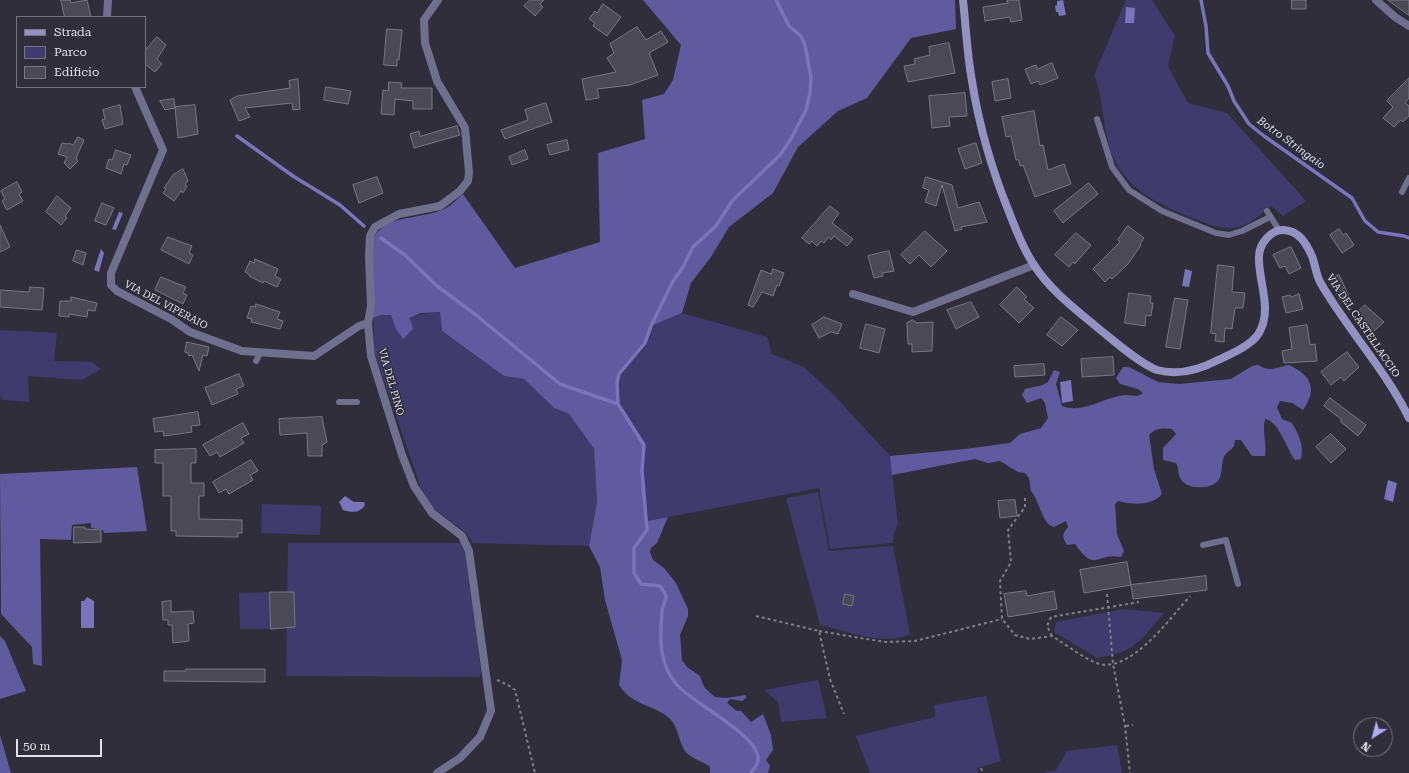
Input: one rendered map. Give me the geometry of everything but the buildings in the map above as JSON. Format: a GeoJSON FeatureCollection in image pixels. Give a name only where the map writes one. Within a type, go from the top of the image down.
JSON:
{"type":"FeatureCollection","features":[{"type":"Feature","properties":{"kind":"street"},"geometry":{"type":"LineString","coordinates":[[107,16],[108,0]]}},
{"type":"Feature","properties":{"kind":"street","name":"VIA DEL PINO"},"geometry":{"type":"LineString","coordinates":[[437,773],[460,758],[480,737],[491,711],[469,550],[462,536],[432,513],[414,486],[397,440],[371,356],[368,323],[371,306],[369,256],[370,236],[374,227],[399,214],[440,206],[460,191],[468,182],[469,172],[465,128],[437,81],[425,43],[424,20],[438,0]]}},
{"type":"Feature","properties":{"kind":"street"},"geometry":{"type":"LineString","coordinates":[[963,0],[971,80],[981,129],[1006,204],[1021,241],[1034,265],[1050,285],[1078,312],[1136,356],[1155,369],[1170,373],[1189,372],[1207,366],[1249,342],[1259,334],[1265,308],[1259,256],[1266,239],[1279,230]]}},
{"type":"Feature","properties":{"kind":"street"},"geometry":{"type":"LineString","coordinates":[[1376,0],[1395,17],[1409,26]]}},
{"type":"Feature","properties":{"kind":"street","name":"VIA DEL VIPERAIO"},"geometry":{"type":"LineString","coordinates":[[135,88],[163,150],[111,272],[111,285],[117,291],[171,319],[190,332],[242,351],[314,356],[358,326],[368,323]]}},
{"type":"Feature","properties":{"kind":"street","name":"VIA DEL CASTELLACCIO"},"geometry":{"type":"LineString","coordinates":[[1279,230],[1295,232],[1304,241],[1312,256],[1319,280],[1373,357],[1400,400],[1409,418]]}},
{"type":"Feature","properties":{"kind":"street"},"geometry":{"type":"LineString","coordinates":[[853,294],[913,312],[1034,265]]}},
{"type":"Feature","properties":{"kind":"lane"},"geometry":{"type":"LineString","coordinates":[[1097,120],[1112,167],[1129,190],[1162,211],[1216,233],[1229,235],[1242,231],[1268,214],[1279,230]]}},
{"type":"Feature","properties":{"kind":"lane"},"geometry":{"type":"LineString","coordinates":[[1402,192],[1409,178]]}},
{"type":"Feature","properties":{"kind":"lane"},"geometry":{"type":"LineString","coordinates":[[256,361],[261,352]]}},
{"type":"Feature","properties":{"kind":"lane"},"geometry":{"type":"LineString","coordinates":[[339,402],[357,402]]}},
{"type":"Feature","properties":{"kind":"lane"},"geometry":{"type":"LineString","coordinates":[[1203,545],[1226,540],[1238,584]]}},
{"type":"Feature","properties":{"kind":"path"},"geometry":{"type":"LineString","coordinates":[[1025,498],[1026,507],[1008,530],[1011,562],[1000,581],[1002,619],[1015,635],[1030,639],[1052,636]]}},
{"type":"Feature","properties":{"kind":"path"},"geometry":{"type":"LineString","coordinates":[[1107,594],[1113,664],[1126,726],[1130,773]]}},
{"type":"Feature","properties":{"kind":"path"},"geometry":{"type":"LineString","coordinates":[[1139,602],[1051,617],[1047,626],[1052,636],[1095,663],[1113,664],[1136,654],[1190,596]]}},
{"type":"Feature","properties":{"kind":"path"},"geometry":{"type":"LineString","coordinates":[[756,616],[819,631],[885,642],[915,641],[1002,619]]}},
{"type":"Feature","properties":{"kind":"path"},"geometry":{"type":"LineString","coordinates":[[819,631],[830,679],[844,714]]}},
{"type":"Feature","properties":{"kind":"path"},"geometry":{"type":"LineString","coordinates":[[487,680],[500,680],[515,690],[534,773]]}},
{"type":"Feature","properties":{"kind":"path"},"geometry":{"type":"LineString","coordinates":[[1126,726],[1132,725]]}},
{"type":"Feature","properties":{"kind":"path"},"geometry":{"type":"LineString","coordinates":[[981,768],[983,773]]}},
{"type":"Feature","properties":{"kind":"green space"},"geometry":{"type":"Polygon","coordinates":[[[1126,0],[1152,0],[1175,36],[1168,66],[1188,103],[1227,113],[1306,201],[1283,216],[1271,206],[1247,224],[1233,228],[1223,228],[1200,221],[1164,206],[1141,192],[1123,174],[1111,153],[1098,86],[1094,75],[1126,0]]]}},
{"type":"Feature","properties":{"kind":"green space"},"geometry":{"type":"Polygon","coordinates":[[[440,312],[442,331],[504,376],[524,379],[554,408],[569,414],[594,449],[597,502],[589,546],[473,543],[465,532],[430,506],[420,486],[375,354],[373,318],[381,315],[391,315],[396,329],[407,321],[421,314],[440,312]]]}},
{"type":"Feature","properties":{"kind":"green space"},"geometry":{"type":"Polygon","coordinates":[[[682,313],[767,337],[772,354],[804,367],[834,395],[890,456],[898,524],[894,534],[893,543],[830,549],[819,488],[648,521],[642,471],[644,445],[618,404],[617,383],[619,374],[645,343],[651,326],[682,313]]]}},
{"type":"Feature","properties":{"kind":"green space"},"geometry":{"type":"Polygon","coordinates":[[[0,330],[57,333],[54,361],[92,362],[101,369],[82,380],[28,376],[29,402],[3,400],[0,396],[0,330]]]}},
{"type":"Feature","properties":{"kind":"green space"},"geometry":{"type":"Polygon","coordinates":[[[818,492],[829,551],[893,546],[910,634],[899,638],[888,639],[865,637],[820,625],[786,498],[818,492]]]}},
{"type":"Feature","properties":{"kind":"green space"},"geometry":{"type":"Polygon","coordinates":[[[262,504],[321,506],[320,535],[261,533],[262,504]]]}},
{"type":"Feature","properties":{"kind":"green space"},"geometry":{"type":"Polygon","coordinates":[[[288,543],[461,543],[465,549],[481,671],[480,677],[286,676],[288,543]]]}},
{"type":"Feature","properties":{"kind":"green space"},"geometry":{"type":"Polygon","coordinates":[[[270,592],[271,629],[240,629],[239,593],[270,592]]]}},
{"type":"Feature","properties":{"kind":"green space"},"geometry":{"type":"Polygon","coordinates":[[[1124,609],[1164,613],[1143,638],[1129,649],[1097,658],[1054,632],[1056,622],[1124,609]]]}},
{"type":"Feature","properties":{"kind":"green space"},"geometry":{"type":"Polygon","coordinates":[[[818,680],[827,718],[781,722],[778,702],[764,690],[818,680]]]}},
{"type":"Feature","properties":{"kind":"green space"},"geometry":{"type":"Polygon","coordinates":[[[986,696],[1001,761],[977,768],[978,773],[870,773],[856,736],[935,717],[934,705],[986,696]]]}},
{"type":"Feature","properties":{"kind":"green space"},"geometry":{"type":"Polygon","coordinates":[[[1117,745],[1122,773],[1043,773],[1056,770],[1067,751],[1117,745]]]}},
{"type":"Feature","properties":{"kind":"shaded area"},"geometry":{"type":"Polygon","coordinates":[[[643,0],[955,0],[956,29],[911,38],[867,98],[838,111],[798,147],[773,193],[729,227],[711,257],[691,283],[682,313],[651,326],[645,343],[619,374],[617,383],[618,404],[644,445],[642,471],[646,528],[648,521],[668,517],[657,543],[651,548],[650,552],[653,560],[664,568],[676,583],[688,609],[688,616],[680,635],[682,660],[687,667],[700,676],[704,687],[715,697],[726,698],[746,695],[746,698],[742,701],[730,699],[727,703],[737,711],[741,711],[751,722],[763,714],[771,735],[773,750],[766,760],[770,766],[768,773],[710,773],[710,767],[686,752],[672,721],[660,711],[632,698],[619,685],[622,660],[605,600],[600,567],[589,546],[597,502],[594,449],[569,414],[554,408],[524,379],[504,376],[442,331],[440,312],[421,313],[410,318],[413,329],[403,339],[396,329],[391,315],[381,315],[373,318],[372,241],[378,232],[386,225],[395,221],[426,215],[446,208],[463,194],[515,268],[600,242],[598,153],[645,139],[642,100],[664,94],[673,80],[681,45],[643,0]]]}},
{"type":"Feature","properties":{"kind":"shaded area"},"geometry":{"type":"Polygon","coordinates":[[[1063,0],[1066,15],[1059,16],[1058,12],[1056,12],[1055,6],[1057,5],[1057,1],[1063,0]]]}},
{"type":"Feature","properties":{"kind":"shaded area"},"geometry":{"type":"Polygon","coordinates":[[[1126,7],[1135,8],[1134,23],[1125,23],[1126,7]]]}},
{"type":"Feature","properties":{"kind":"shaded area"},"geometry":{"type":"Polygon","coordinates":[[[119,212],[123,213],[116,230],[112,229],[119,212]]]}},
{"type":"Feature","properties":{"kind":"shaded area"},"geometry":{"type":"Polygon","coordinates":[[[101,249],[104,253],[99,272],[94,270],[101,249]]]}},
{"type":"Feature","properties":{"kind":"shaded area"},"geometry":{"type":"Polygon","coordinates":[[[1185,269],[1192,271],[1189,287],[1182,286],[1185,269]]]}},
{"type":"Feature","properties":{"kind":"shaded area"},"geometry":{"type":"Polygon","coordinates":[[[1258,365],[1267,369],[1274,369],[1289,365],[1303,373],[1310,383],[1310,396],[1303,410],[1292,403],[1280,401],[1277,407],[1282,419],[1292,423],[1297,432],[1302,449],[1301,459],[1295,460],[1278,430],[1270,421],[1265,419],[1265,456],[1252,456],[1241,440],[1235,440],[1234,446],[1225,455],[1221,475],[1216,483],[1211,486],[1192,487],[1183,482],[1181,479],[1176,463],[1163,460],[1163,448],[1176,434],[1172,429],[1154,431],[1149,435],[1154,469],[1162,494],[1153,501],[1147,503],[1135,504],[1118,501],[1115,504],[1117,534],[1124,551],[1121,557],[1113,556],[1092,560],[1082,553],[1075,544],[1067,545],[1063,536],[1068,527],[1066,521],[1054,527],[1048,524],[1031,491],[1029,478],[1025,473],[1018,472],[1000,461],[988,463],[975,459],[892,475],[890,456],[1010,443],[1020,434],[1041,428],[1048,418],[1045,403],[1041,398],[1027,403],[1022,395],[1025,389],[1043,385],[1048,382],[1054,370],[1060,372],[1056,384],[1062,406],[1078,408],[1086,407],[1117,396],[1138,396],[1143,393],[1138,389],[1120,384],[1116,378],[1123,367],[1129,367],[1158,382],[1179,384],[1231,379],[1252,366],[1258,365]]]}},
{"type":"Feature","properties":{"kind":"shaded area"},"geometry":{"type":"Polygon","coordinates":[[[1071,380],[1073,401],[1062,403],[1060,382],[1071,380]]]}},
{"type":"Feature","properties":{"kind":"shaded area"},"geometry":{"type":"Polygon","coordinates":[[[137,467],[147,531],[104,533],[103,530],[91,528],[91,523],[72,525],[71,540],[40,539],[42,666],[33,664],[32,647],[1,614],[0,474],[137,467]]]}},
{"type":"Feature","properties":{"kind":"shaded area"},"geometry":{"type":"Polygon","coordinates":[[[1388,480],[1397,483],[1393,502],[1384,499],[1388,480]]]}},
{"type":"Feature","properties":{"kind":"shaded area"},"geometry":{"type":"Polygon","coordinates":[[[345,496],[354,502],[364,502],[365,505],[361,510],[356,512],[343,510],[339,502],[345,496]]]}},
{"type":"Feature","properties":{"kind":"shaded area"},"geometry":{"type":"Polygon","coordinates":[[[87,597],[94,601],[94,628],[81,628],[81,601],[84,601],[87,597]]]}},
{"type":"Feature","properties":{"kind":"shaded area"},"geometry":{"type":"Polygon","coordinates":[[[0,636],[5,641],[26,691],[0,699],[0,636]]]}},
{"type":"Feature","properties":{"kind":"shaded area"},"geometry":{"type":"Polygon","coordinates":[[[0,735],[11,773],[0,773],[0,735]]]}},
{"type":"Feature","properties":{"kind":"waterway"},"geometry":{"type":"LineString","coordinates":[[751,773],[758,760],[756,751],[749,741],[738,730],[696,701],[677,685],[666,668],[663,659],[661,640],[662,610],[666,595],[660,586],[641,584],[634,573],[634,548],[647,530],[642,471],[644,445],[618,404],[617,383],[619,374],[645,343],[651,326],[672,283],[683,267],[693,247],[716,226],[732,201],[780,155],[791,139],[806,110],[810,93],[811,78],[805,45],[801,36],[789,26],[776,0]]}},
{"type":"Feature","properties":{"kind":"waterway","name":"Botro Stringaio"},"geometry":{"type":"LineString","coordinates":[[1201,0],[1206,26],[1208,53],[1228,86],[1234,101],[1249,124],[1352,198],[1365,221],[1378,232],[1409,238]]}},
{"type":"Feature","properties":{"kind":"waterway"},"geometry":{"type":"LineString","coordinates":[[237,136],[293,176],[340,205],[364,226]]}},
{"type":"Feature","properties":{"kind":"waterway"},"geometry":{"type":"LineString","coordinates":[[381,238],[405,255],[437,286],[476,315],[560,384],[618,404]]}}]}
